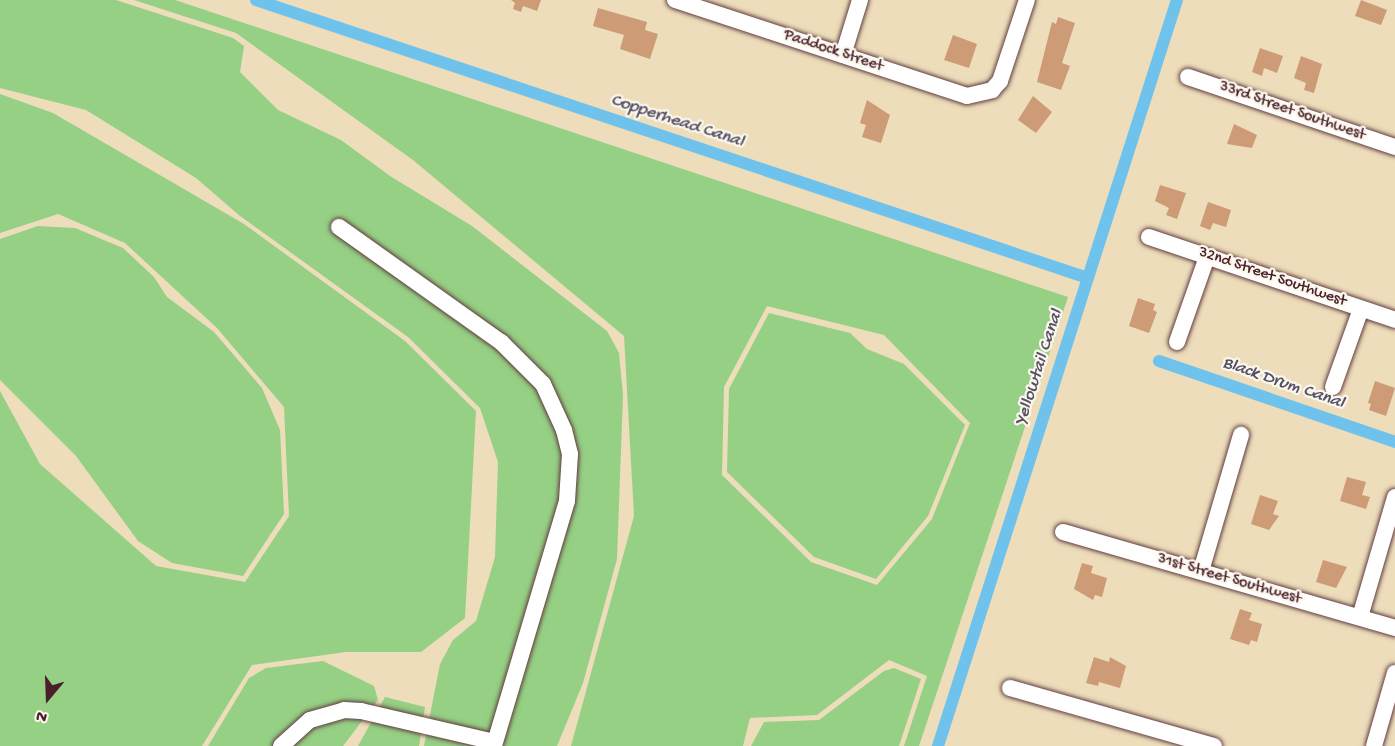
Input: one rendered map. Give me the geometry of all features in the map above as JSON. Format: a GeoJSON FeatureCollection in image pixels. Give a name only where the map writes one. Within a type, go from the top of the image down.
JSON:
{"type":"FeatureCollection","features":[{"type":"Feature","properties":{"kind":"street","name":"Paddock Street"},"geometry":{"type":"LineString","coordinates":[[675,0],[693,3],[967,96],[992,90],[1005,68],[1027,0]]}},
{"type":"Feature","properties":{"kind":"street"},"geometry":{"type":"LineString","coordinates":[[843,55],[860,0]]}},
{"type":"Feature","properties":{"kind":"street","name":"33rd Street Southwest"},"geometry":{"type":"LineString","coordinates":[[1188,77],[1395,147]]}},
{"type":"Feature","properties":{"kind":"street"},"geometry":{"type":"LineString","coordinates":[[281,746],[310,720],[344,710],[361,711],[494,744],[567,501],[570,454],[564,430],[543,384],[501,342],[339,227]]}},
{"type":"Feature","properties":{"kind":"street","name":"32nd Street Southwest"},"geometry":{"type":"LineString","coordinates":[[1149,237],[1395,320]]}},
{"type":"Feature","properties":{"kind":"street"},"geometry":{"type":"LineString","coordinates":[[1177,342],[1207,256]]}},
{"type":"Feature","properties":{"kind":"street"},"geometry":{"type":"LineString","coordinates":[[1333,387],[1361,309]]}},
{"type":"Feature","properties":{"kind":"street"},"geometry":{"type":"LineString","coordinates":[[1201,571],[1241,435]]}},
{"type":"Feature","properties":{"kind":"street"},"geometry":{"type":"LineString","coordinates":[[1360,617],[1395,498]]}},
{"type":"Feature","properties":{"kind":"street","name":"31st Street Southwest"},"geometry":{"type":"LineString","coordinates":[[1063,531],[1395,628]]}},
{"type":"Feature","properties":{"kind":"street"},"geometry":{"type":"LineString","coordinates":[[1374,746],[1395,673]]}},
{"type":"Feature","properties":{"kind":"street"},"geometry":{"type":"LineString","coordinates":[[1010,687],[1214,746]]}},
{"type":"Feature","properties":{"kind":"green space"},"geometry":{"type":"Polygon","coordinates":[[[0,0],[116,0],[233,38],[244,46],[240,72],[278,110],[341,140],[390,176],[472,226],[607,331],[619,353],[623,395],[617,559],[583,683],[557,746],[424,746],[440,664],[453,640],[476,621],[495,557],[498,462],[480,408],[408,337],[240,216],[196,178],[86,110],[0,88],[0,0]]]}},
{"type":"Feature","properties":{"kind":"green space"},"geometry":{"type":"Polygon","coordinates":[[[134,0],[175,0],[1068,297],[919,746],[904,746],[927,676],[889,660],[817,715],[750,718],[743,746],[571,746],[634,516],[624,336],[413,160],[236,33],[134,0]],[[767,306],[724,387],[722,475],[811,562],[877,585],[932,519],[970,423],[884,335],[767,306]]]}},
{"type":"Feature","properties":{"kind":"green space"},"geometry":{"type":"Polygon","coordinates":[[[0,94],[53,113],[244,224],[405,341],[476,411],[465,618],[421,652],[346,652],[252,665],[202,746],[0,746],[0,391],[40,464],[156,566],[245,582],[289,516],[284,407],[217,328],[125,243],[58,214],[0,233],[0,94]]]}},
{"type":"Feature","properties":{"kind":"green space"},"geometry":{"type":"Polygon","coordinates":[[[38,226],[75,228],[123,248],[154,277],[167,297],[214,332],[262,388],[280,430],[284,514],[243,576],[172,563],[138,541],[76,456],[0,380],[0,239],[38,226]]]}},
{"type":"Feature","properties":{"kind":"green space"},"geometry":{"type":"Polygon","coordinates":[[[769,313],[850,333],[867,349],[904,364],[965,425],[928,516],[876,579],[814,557],[727,472],[729,389],[769,313]]]}},
{"type":"Feature","properties":{"kind":"green space"},"geometry":{"type":"Polygon","coordinates":[[[323,661],[374,686],[378,700],[343,746],[208,746],[249,678],[266,668],[323,661]]]}},
{"type":"Feature","properties":{"kind":"green space"},"geometry":{"type":"Polygon","coordinates":[[[894,668],[921,679],[899,746],[751,746],[764,722],[819,720],[884,671],[894,668]]]}},
{"type":"Feature","properties":{"kind":"green space"},"geometry":{"type":"Polygon","coordinates":[[[385,697],[425,707],[419,746],[358,746],[385,697]]]}},
{"type":"Feature","properties":{"kind":"building"},"geometry":{"type":"Polygon","coordinates":[[[511,0],[541,0],[537,11],[523,6],[521,12],[513,9],[515,3],[511,0]]]}},
{"type":"Feature","properties":{"kind":"building"},"geometry":{"type":"Polygon","coordinates":[[[1361,0],[1387,10],[1381,25],[1355,16],[1361,0]]]}},
{"type":"Feature","properties":{"kind":"building"},"geometry":{"type":"Polygon","coordinates":[[[598,8],[647,22],[645,30],[658,34],[650,59],[620,49],[624,35],[593,26],[598,8]]]}},
{"type":"Feature","properties":{"kind":"building"},"geometry":{"type":"Polygon","coordinates":[[[1058,17],[1075,23],[1062,63],[1070,66],[1061,90],[1037,82],[1052,22],[1056,24],[1058,17]]]}},
{"type":"Feature","properties":{"kind":"building"},"geometry":{"type":"Polygon","coordinates":[[[953,35],[977,44],[969,68],[944,60],[953,35]]]}},
{"type":"Feature","properties":{"kind":"building"},"geometry":{"type":"Polygon","coordinates":[[[1260,48],[1283,56],[1277,73],[1264,68],[1262,76],[1252,72],[1260,48]]]}},
{"type":"Feature","properties":{"kind":"building"},"geometry":{"type":"Polygon","coordinates":[[[1301,56],[1322,64],[1314,93],[1304,90],[1306,83],[1294,78],[1301,56]]]}},
{"type":"Feature","properties":{"kind":"building"},"geometry":{"type":"Polygon","coordinates":[[[1033,96],[1052,112],[1036,133],[1018,120],[1033,96]]]}},
{"type":"Feature","properties":{"kind":"building"},"geometry":{"type":"Polygon","coordinates":[[[867,100],[890,115],[881,143],[862,137],[866,125],[860,123],[867,100]]]}},
{"type":"Feature","properties":{"kind":"building"},"geometry":{"type":"Polygon","coordinates":[[[1234,124],[1257,135],[1252,148],[1227,144],[1234,124]]]}},
{"type":"Feature","properties":{"kind":"building"},"geometry":{"type":"Polygon","coordinates":[[[1160,185],[1186,193],[1177,219],[1166,215],[1169,208],[1155,201],[1160,185]]]}},
{"type":"Feature","properties":{"kind":"building"},"geometry":{"type":"Polygon","coordinates":[[[1208,202],[1231,210],[1226,227],[1213,223],[1210,230],[1200,226],[1208,202]]]}},
{"type":"Feature","properties":{"kind":"building"},"geometry":{"type":"Polygon","coordinates":[[[1138,298],[1155,304],[1153,310],[1157,312],[1149,333],[1129,326],[1138,298]]]}},
{"type":"Feature","properties":{"kind":"building"},"geometry":{"type":"Polygon","coordinates":[[[1375,381],[1395,388],[1386,416],[1369,410],[1371,404],[1368,403],[1375,381]]]}},
{"type":"Feature","properties":{"kind":"building"},"geometry":{"type":"Polygon","coordinates":[[[1347,477],[1366,482],[1362,495],[1370,497],[1366,509],[1340,501],[1347,477]]]}},
{"type":"Feature","properties":{"kind":"building"},"geometry":{"type":"Polygon","coordinates":[[[1260,495],[1278,501],[1273,514],[1279,516],[1269,530],[1251,524],[1260,495]]]}},
{"type":"Feature","properties":{"kind":"building"},"geometry":{"type":"Polygon","coordinates":[[[1323,560],[1347,567],[1336,588],[1316,582],[1323,560]]]}},
{"type":"Feature","properties":{"kind":"building"},"geometry":{"type":"Polygon","coordinates":[[[1082,563],[1093,566],[1091,573],[1107,578],[1102,597],[1095,595],[1093,600],[1074,589],[1082,563]]]}},
{"type":"Feature","properties":{"kind":"building"},"geometry":{"type":"Polygon","coordinates":[[[1240,609],[1252,613],[1249,620],[1262,624],[1257,642],[1251,640],[1249,645],[1230,639],[1240,609]]]}},
{"type":"Feature","properties":{"kind":"building"},"geometry":{"type":"Polygon","coordinates":[[[1094,657],[1109,662],[1110,657],[1126,666],[1120,688],[1099,682],[1098,686],[1086,683],[1094,657]]]}},
{"type":"Feature","properties":{"kind":"waterway","name":"Copperhead Canal"},"geometry":{"type":"LineString","coordinates":[[256,0],[1088,278]]}},
{"type":"Feature","properties":{"kind":"waterway","name":"Yellowtail Canal"},"geometry":{"type":"LineString","coordinates":[[938,746],[1177,0]]}},
{"type":"Feature","properties":{"kind":"waterway","name":"Black Drum Canal"},"geometry":{"type":"LineString","coordinates":[[1159,361],[1395,442]]}}]}
